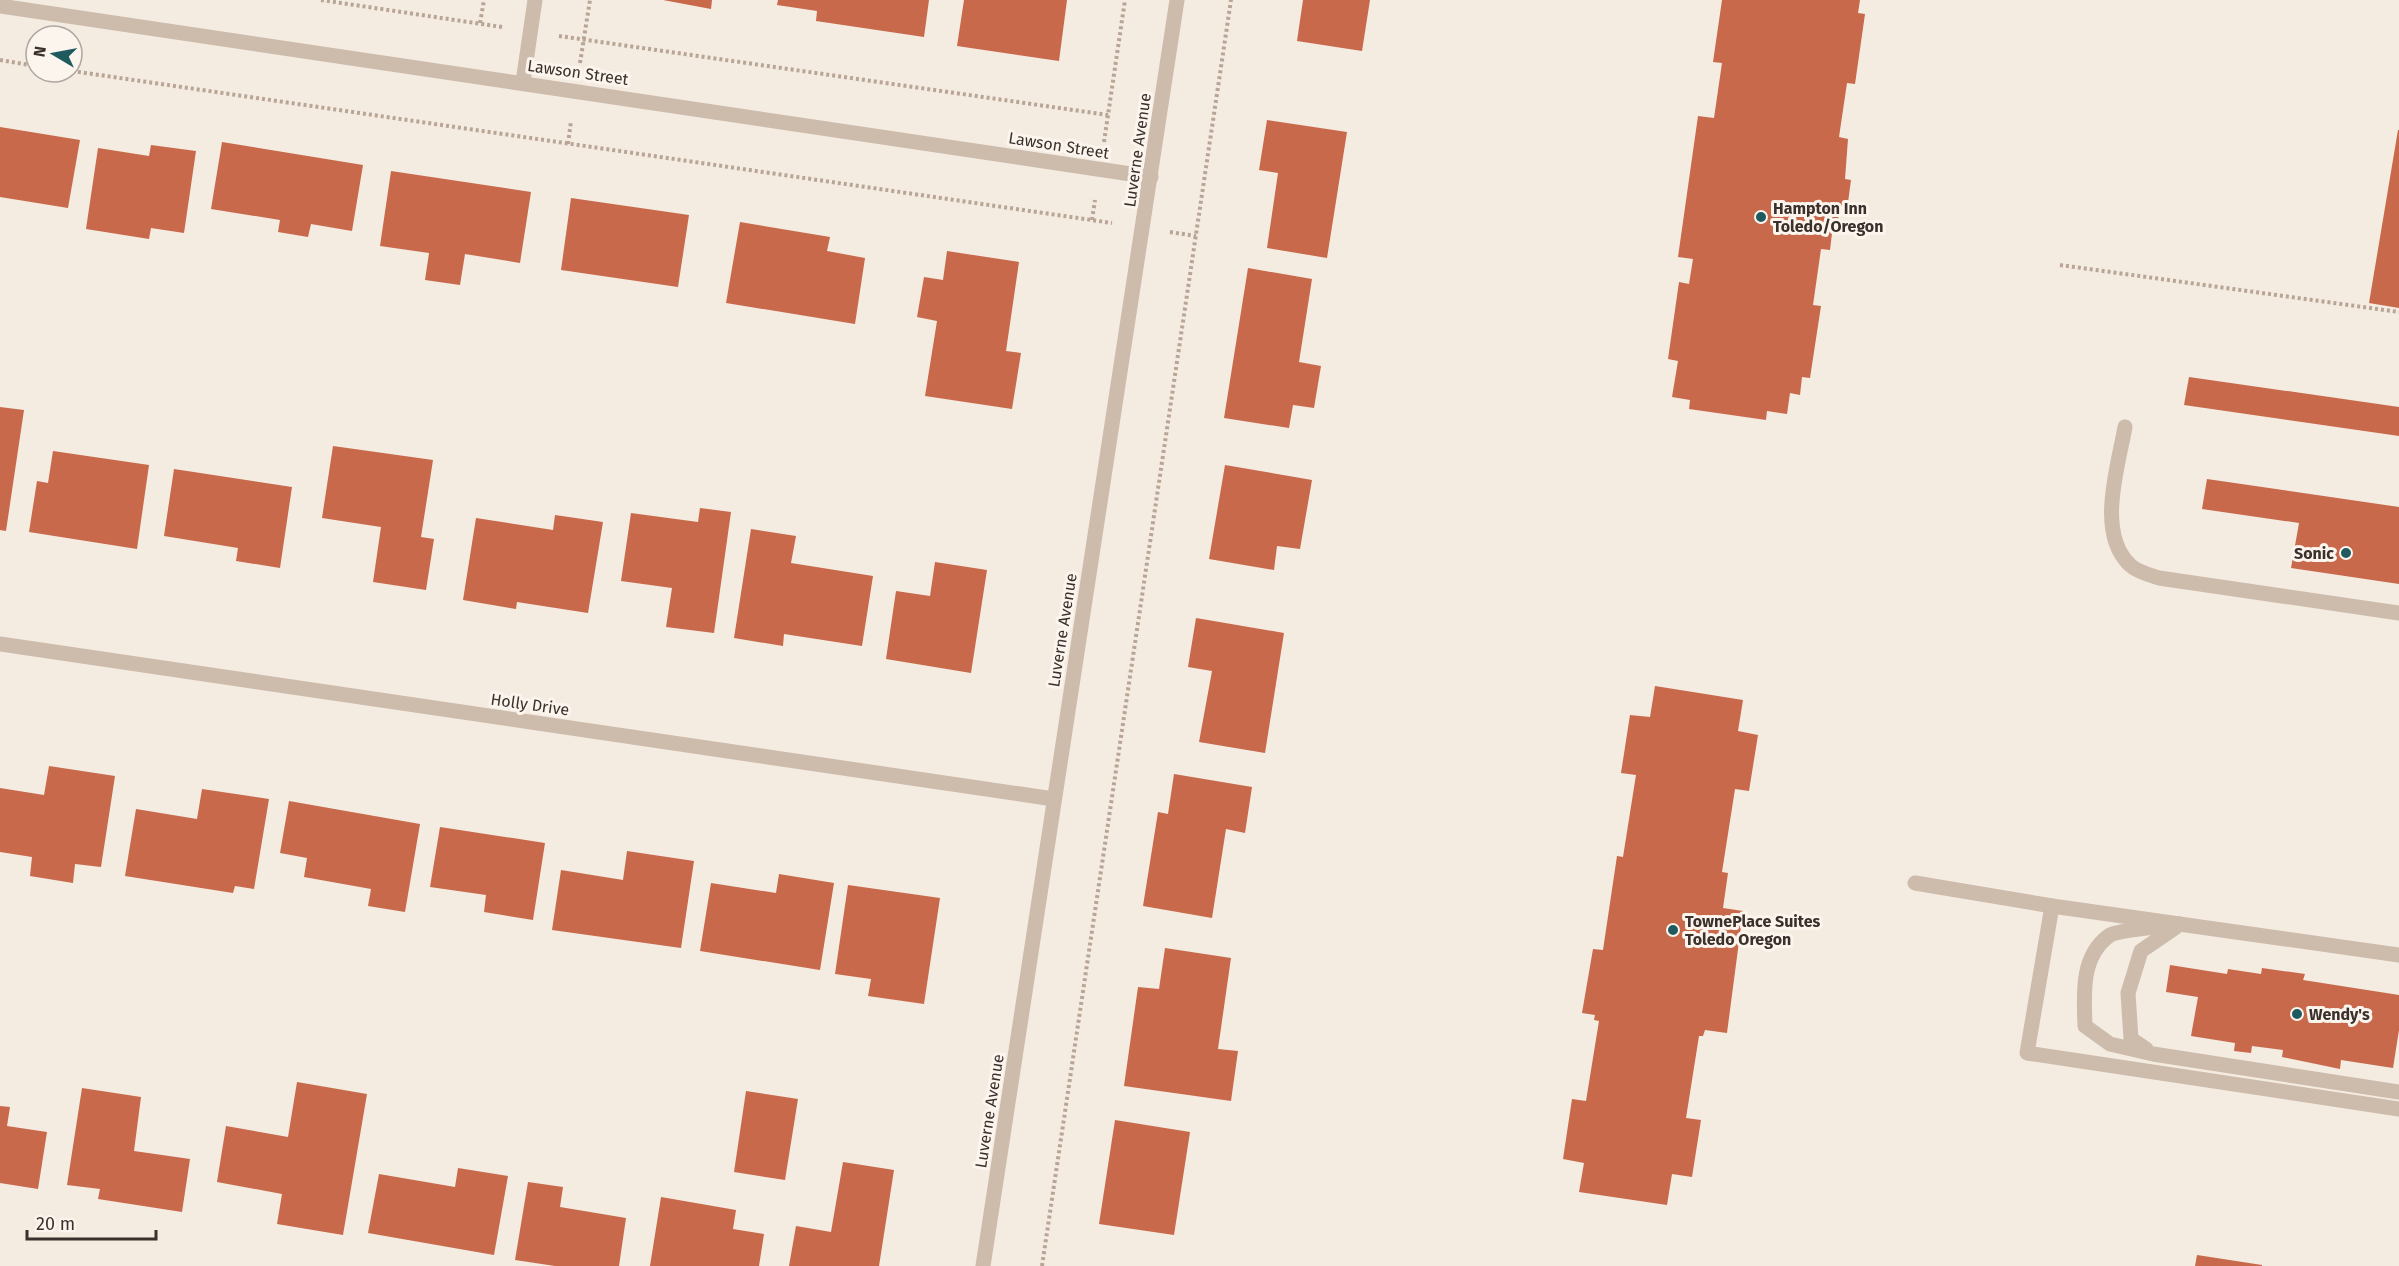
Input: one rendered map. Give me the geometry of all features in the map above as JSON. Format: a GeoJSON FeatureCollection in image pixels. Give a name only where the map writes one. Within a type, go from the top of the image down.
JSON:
{"type":"FeatureCollection","features":[{"type":"Feature","properties":{"kind":"street"},"geometry":{"type":"LineString","coordinates":[[523,82],[535,0]]}},
{"type":"Feature","properties":{"kind":"street","name":"Luverne Avenue"},"geometry":{"type":"LineString","coordinates":[[983,1266],[1177,0]]}},
{"type":"Feature","properties":{"kind":"street","name":"Lawson Street"},"geometry":{"type":"LineString","coordinates":[[0,6],[1151,177]]}},
{"type":"Feature","properties":{"kind":"street"},"geometry":{"type":"LineString","coordinates":[[2125,428],[2110,518],[2113,537],[2120,553],[2131,566],[2159,578],[2399,613]]}},
{"type":"Feature","properties":{"kind":"street","name":"Holly Drive"},"geometry":{"type":"LineString","coordinates":[[0,644],[1054,799]]}},
{"type":"Feature","properties":{"kind":"street"},"geometry":{"type":"LineString","coordinates":[[1915,883],[2052,906],[2399,955]]}},
{"type":"Feature","properties":{"kind":"street"},"geometry":{"type":"LineString","coordinates":[[2052,906],[2027,1053],[2399,1109]]}},
{"type":"Feature","properties":{"kind":"street"},"geometry":{"type":"LineString","coordinates":[[2153,1054],[2131,1040],[2128,993],[2141,951],[2179,924]]}},
{"type":"Feature","properties":{"kind":"street"},"geometry":{"type":"LineString","coordinates":[[2179,924],[2111,934],[2091,955],[2084,986],[2085,1026],[2110,1044],[2153,1054],[2399,1092]]}},
{"type":"Feature","properties":{"kind":"path"},"geometry":{"type":"LineString","coordinates":[[321,0],[1108,116]]}},
{"type":"Feature","properties":{"kind":"path"},"geometry":{"type":"LineString","coordinates":[[480,23],[484,0]]}},
{"type":"Feature","properties":{"kind":"path"},"geometry":{"type":"LineString","coordinates":[[1092,220],[1125,0]]}},
{"type":"Feature","properties":{"kind":"path"},"geometry":{"type":"LineString","coordinates":[[1042,1266],[1231,0]]}},
{"type":"Feature","properties":{"kind":"path"},"geometry":{"type":"LineString","coordinates":[[0,60],[24,64]]}},
{"type":"Feature","properties":{"kind":"path"},"geometry":{"type":"LineString","coordinates":[[84,73],[1196,236]]}},
{"type":"Feature","properties":{"kind":"path"},"geometry":{"type":"LineString","coordinates":[[2060,265],[2399,312]]}},
{"type":"Feature","properties":{"kind":"building"},"geometry":{"type":"Polygon","coordinates":[[[663,0],[712,0],[711,9],[663,0]]]}},
{"type":"Feature","properties":{"kind":"building"},"geometry":{"type":"Polygon","coordinates":[[[778,0],[929,0],[924,37],[816,21],[817,11],[777,5],[778,0]]]}},
{"type":"Feature","properties":{"kind":"building"},"geometry":{"type":"Polygon","coordinates":[[[964,0],[1067,0],[1059,61],[957,46],[964,0]]]}},
{"type":"Feature","properties":{"kind":"building"},"geometry":{"type":"Polygon","coordinates":[[[1303,0],[1370,0],[1362,51],[1297,41],[1303,0]]]}},
{"type":"Feature","properties":{"kind":"building","name":"Hampton Inn Toledo/Oregon"},"geometry":{"type":"Polygon","coordinates":[[[1722,0],[1860,0],[1858,13],[1865,14],[1855,84],[1847,83],[1839,137],[1848,139],[1845,179],[1851,180],[1847,210],[1840,209],[1837,225],[1833,225],[1830,250],[1821,249],[1813,305],[1821,306],[1810,378],[1802,377],[1800,395],[1790,393],[1787,414],[1767,411],[1766,420],[1689,409],[1690,400],[1672,397],[1678,361],[1668,359],[1679,282],[1689,284],[1693,259],[1678,257],[1698,116],[1714,118],[1722,63],[1713,62],[1722,0]]]}},
{"type":"Feature","properties":{"kind":"building"},"geometry":{"type":"Polygon","coordinates":[[[1267,120],[1347,132],[1327,258],[1267,248],[1278,173],[1259,170],[1267,120]]]}},
{"type":"Feature","properties":{"kind":"building"},"geometry":{"type":"Polygon","coordinates":[[[0,127],[80,140],[68,208],[0,197],[0,127]]]}},
{"type":"Feature","properties":{"kind":"building"},"geometry":{"type":"Polygon","coordinates":[[[2399,130],[2399,308],[2369,303],[2399,130]]]}},
{"type":"Feature","properties":{"kind":"building"},"geometry":{"type":"Polygon","coordinates":[[[222,142],[363,165],[352,231],[311,224],[308,237],[278,232],[280,220],[211,209],[222,142]]]}},
{"type":"Feature","properties":{"kind":"building"},"geometry":{"type":"Polygon","coordinates":[[[151,145],[196,151],[184,233],[151,228],[149,239],[86,229],[98,148],[149,156],[151,145]]]}},
{"type":"Feature","properties":{"kind":"building"},"geometry":{"type":"Polygon","coordinates":[[[391,171],[531,192],[520,263],[465,254],[460,285],[425,280],[429,253],[380,246],[391,171]]]}},
{"type":"Feature","properties":{"kind":"building"},"geometry":{"type":"Polygon","coordinates":[[[571,198],[689,215],[678,287],[561,270],[571,198]]]}},
{"type":"Feature","properties":{"kind":"building"},"geometry":{"type":"Polygon","coordinates":[[[740,222],[830,237],[827,251],[865,258],[855,324],[726,303],[740,222]]]}},
{"type":"Feature","properties":{"kind":"building"},"geometry":{"type":"Polygon","coordinates":[[[947,251],[1019,262],[1006,351],[1021,353],[1012,409],[925,396],[937,321],[917,317],[924,277],[943,280],[947,251]]]}},
{"type":"Feature","properties":{"kind":"building"},"geometry":{"type":"Polygon","coordinates":[[[1248,268],[1312,279],[1299,362],[1321,366],[1314,408],[1293,405],[1289,428],[1224,418],[1248,268]]]}},
{"type":"Feature","properties":{"kind":"building"},"geometry":{"type":"Polygon","coordinates":[[[2189,377],[2399,407],[2399,436],[2184,405],[2189,377]]]}},
{"type":"Feature","properties":{"kind":"building"},"geometry":{"type":"Polygon","coordinates":[[[0,407],[24,410],[6,531],[0,530],[0,407]]]}},
{"type":"Feature","properties":{"kind":"building"},"geometry":{"type":"Polygon","coordinates":[[[333,446],[433,460],[421,537],[434,539],[426,590],[373,582],[381,527],[322,518],[333,446]]]}},
{"type":"Feature","properties":{"kind":"building"},"geometry":{"type":"Polygon","coordinates":[[[53,451],[149,465],[137,549],[29,532],[37,481],[48,483],[53,451]]]}},
{"type":"Feature","properties":{"kind":"building"},"geometry":{"type":"Polygon","coordinates":[[[1225,465],[1312,480],[1300,549],[1277,546],[1274,570],[1209,559],[1225,465]]]}},
{"type":"Feature","properties":{"kind":"building"},"geometry":{"type":"Polygon","coordinates":[[[174,469],[292,487],[280,568],[236,561],[238,548],[164,536],[174,469]]]}},
{"type":"Feature","properties":{"kind":"building"},"geometry":{"type":"Polygon","coordinates":[[[2207,479],[2399,507],[2399,584],[2291,568],[2299,523],[2202,509],[2207,479]]]}},
{"type":"Feature","properties":{"kind":"building"},"geometry":{"type":"Polygon","coordinates":[[[700,508],[731,512],[714,633],[666,627],[672,588],[621,581],[631,513],[698,522],[700,508]]]}},
{"type":"Feature","properties":{"kind":"building"},"geometry":{"type":"Polygon","coordinates":[[[555,515],[603,522],[588,613],[517,602],[516,609],[463,600],[476,518],[553,530],[555,515]]]}},
{"type":"Feature","properties":{"kind":"building"},"geometry":{"type":"Polygon","coordinates":[[[751,529],[796,536],[791,563],[873,576],[862,646],[784,634],[783,646],[734,638],[751,529]]]}},
{"type":"Feature","properties":{"kind":"building"},"geometry":{"type":"Polygon","coordinates":[[[935,562],[987,570],[971,673],[886,659],[896,591],[930,596],[935,562]]]}},
{"type":"Feature","properties":{"kind":"building"},"geometry":{"type":"Polygon","coordinates":[[[1196,618],[1284,633],[1265,753],[1199,742],[1212,671],[1188,667],[1196,618]]]}},
{"type":"Feature","properties":{"kind":"building","name":"TownePlace Suites Toledo Oregon"},"geometry":{"type":"Polygon","coordinates":[[[1655,686],[1743,700],[1738,731],[1758,735],[1749,791],[1735,789],[1722,872],[1728,873],[1723,908],[1743,911],[1727,1033],[1705,1030],[1703,1036],[1699,1036],[1686,1118],[1701,1120],[1692,1177],[1672,1174],[1667,1205],[1579,1192],[1584,1163],[1563,1159],[1572,1099],[1586,1101],[1599,1021],[1594,1020],[1595,1015],[1582,1013],[1593,949],[1603,950],[1617,856],[1623,857],[1636,775],[1621,773],[1630,715],[1650,717],[1655,686]]]}},
{"type":"Feature","properties":{"kind":"building"},"geometry":{"type":"Polygon","coordinates":[[[49,766],[115,776],[101,867],[75,864],[73,883],[30,876],[32,857],[0,852],[0,788],[44,795],[49,766]]]}},
{"type":"Feature","properties":{"kind":"building"},"geometry":{"type":"Polygon","coordinates":[[[1174,774],[1252,787],[1245,833],[1226,829],[1212,918],[1143,906],[1158,812],[1168,814],[1174,774]]]}},
{"type":"Feature","properties":{"kind":"building"},"geometry":{"type":"Polygon","coordinates":[[[202,789],[269,799],[254,889],[235,886],[233,893],[125,876],[136,809],[197,819],[202,789]]]}},
{"type":"Feature","properties":{"kind":"building"},"geometry":{"type":"Polygon","coordinates":[[[289,801],[420,824],[405,912],[368,906],[371,889],[304,877],[307,858],[280,853],[289,801]]]}},
{"type":"Feature","properties":{"kind":"building"},"geometry":{"type":"Polygon","coordinates":[[[440,827],[545,843],[533,920],[484,912],[486,895],[430,887],[440,827]]]}},
{"type":"Feature","properties":{"kind":"building"},"geometry":{"type":"Polygon","coordinates":[[[627,851],[694,861],[681,948],[552,930],[561,870],[623,880],[627,851]]]}},
{"type":"Feature","properties":{"kind":"building"},"geometry":{"type":"Polygon","coordinates":[[[779,874],[834,883],[820,970],[700,951],[711,883],[776,893],[779,874]]]}},
{"type":"Feature","properties":{"kind":"building"},"geometry":{"type":"Polygon","coordinates":[[[848,885],[940,898],[924,1004],[868,996],[871,979],[835,974],[848,885]]]}},
{"type":"Feature","properties":{"kind":"building"},"geometry":{"type":"Polygon","coordinates":[[[1165,948],[1231,958],[1218,1049],[1238,1051],[1231,1101],[1124,1086],[1138,987],[1159,989],[1165,948]]]}},
{"type":"Feature","properties":{"kind":"building","name":"Wendy's"},"geometry":{"type":"Polygon","coordinates":[[[2170,965],[2227,974],[2228,969],[2261,974],[2262,968],[2305,974],[2303,980],[2399,995],[2399,1030],[2393,1068],[2341,1060],[2340,1069],[2282,1057],[2283,1050],[2252,1046],[2251,1053],[2234,1051],[2235,1043],[2191,1036],[2198,997],[2166,992],[2170,965]]]}},
{"type":"Feature","properties":{"kind":"building"},"geometry":{"type":"Polygon","coordinates":[[[297,1082],[367,1094],[343,1235],[277,1224],[282,1194],[217,1182],[226,1126],[288,1137],[297,1082]]]}},
{"type":"Feature","properties":{"kind":"building"},"geometry":{"type":"Polygon","coordinates":[[[82,1088],[141,1097],[134,1151],[190,1159],[182,1212],[98,1199],[100,1189],[67,1185],[82,1088]]]}},
{"type":"Feature","properties":{"kind":"building"},"geometry":{"type":"Polygon","coordinates":[[[746,1091],[798,1099],[785,1180],[734,1172],[746,1091]]]}},
{"type":"Feature","properties":{"kind":"building"},"geometry":{"type":"Polygon","coordinates":[[[0,1106],[10,1107],[7,1126],[47,1132],[38,1189],[0,1183],[0,1106]]]}},
{"type":"Feature","properties":{"kind":"building"},"geometry":{"type":"Polygon","coordinates":[[[1115,1120],[1190,1132],[1174,1235],[1099,1224],[1115,1120]]]}},
{"type":"Feature","properties":{"kind":"building"},"geometry":{"type":"Polygon","coordinates":[[[843,1162],[894,1170],[879,1266],[789,1266],[796,1226],[831,1232],[843,1162]]]}},
{"type":"Feature","properties":{"kind":"building"},"geometry":{"type":"Polygon","coordinates":[[[458,1168],[508,1176],[494,1255],[368,1233],[379,1174],[455,1187],[458,1168]]]}},
{"type":"Feature","properties":{"kind":"building"},"geometry":{"type":"Polygon","coordinates":[[[528,1182],[563,1187],[560,1207],[626,1218],[619,1266],[555,1266],[515,1260],[528,1182]]]}},
{"type":"Feature","properties":{"kind":"building"},"geometry":{"type":"Polygon","coordinates":[[[661,1197],[736,1210],[733,1229],[764,1234],[759,1266],[650,1266],[661,1197]]]}},
{"type":"Feature","properties":{"kind":"building"},"geometry":{"type":"Polygon","coordinates":[[[2197,1255],[2262,1265],[2262,1266],[2195,1266],[2197,1255]]]}},
{"type":"Feature","properties":{"kind":"place","name":"Hampton Inn Toledo/Oregon"},"geometry":{"type":"Point","coordinates":[1761,217]}},
{"type":"Feature","properties":{"kind":"place","name":"Sonic"},"geometry":{"type":"Point","coordinates":[2346,553]}},
{"type":"Feature","properties":{"kind":"place","name":"TownePlace Suites Toledo Oregon"},"geometry":{"type":"Point","coordinates":[1673,930]}},
{"type":"Feature","properties":{"kind":"place","name":"Wendy's"},"geometry":{"type":"Point","coordinates":[2297,1014]}}]}
